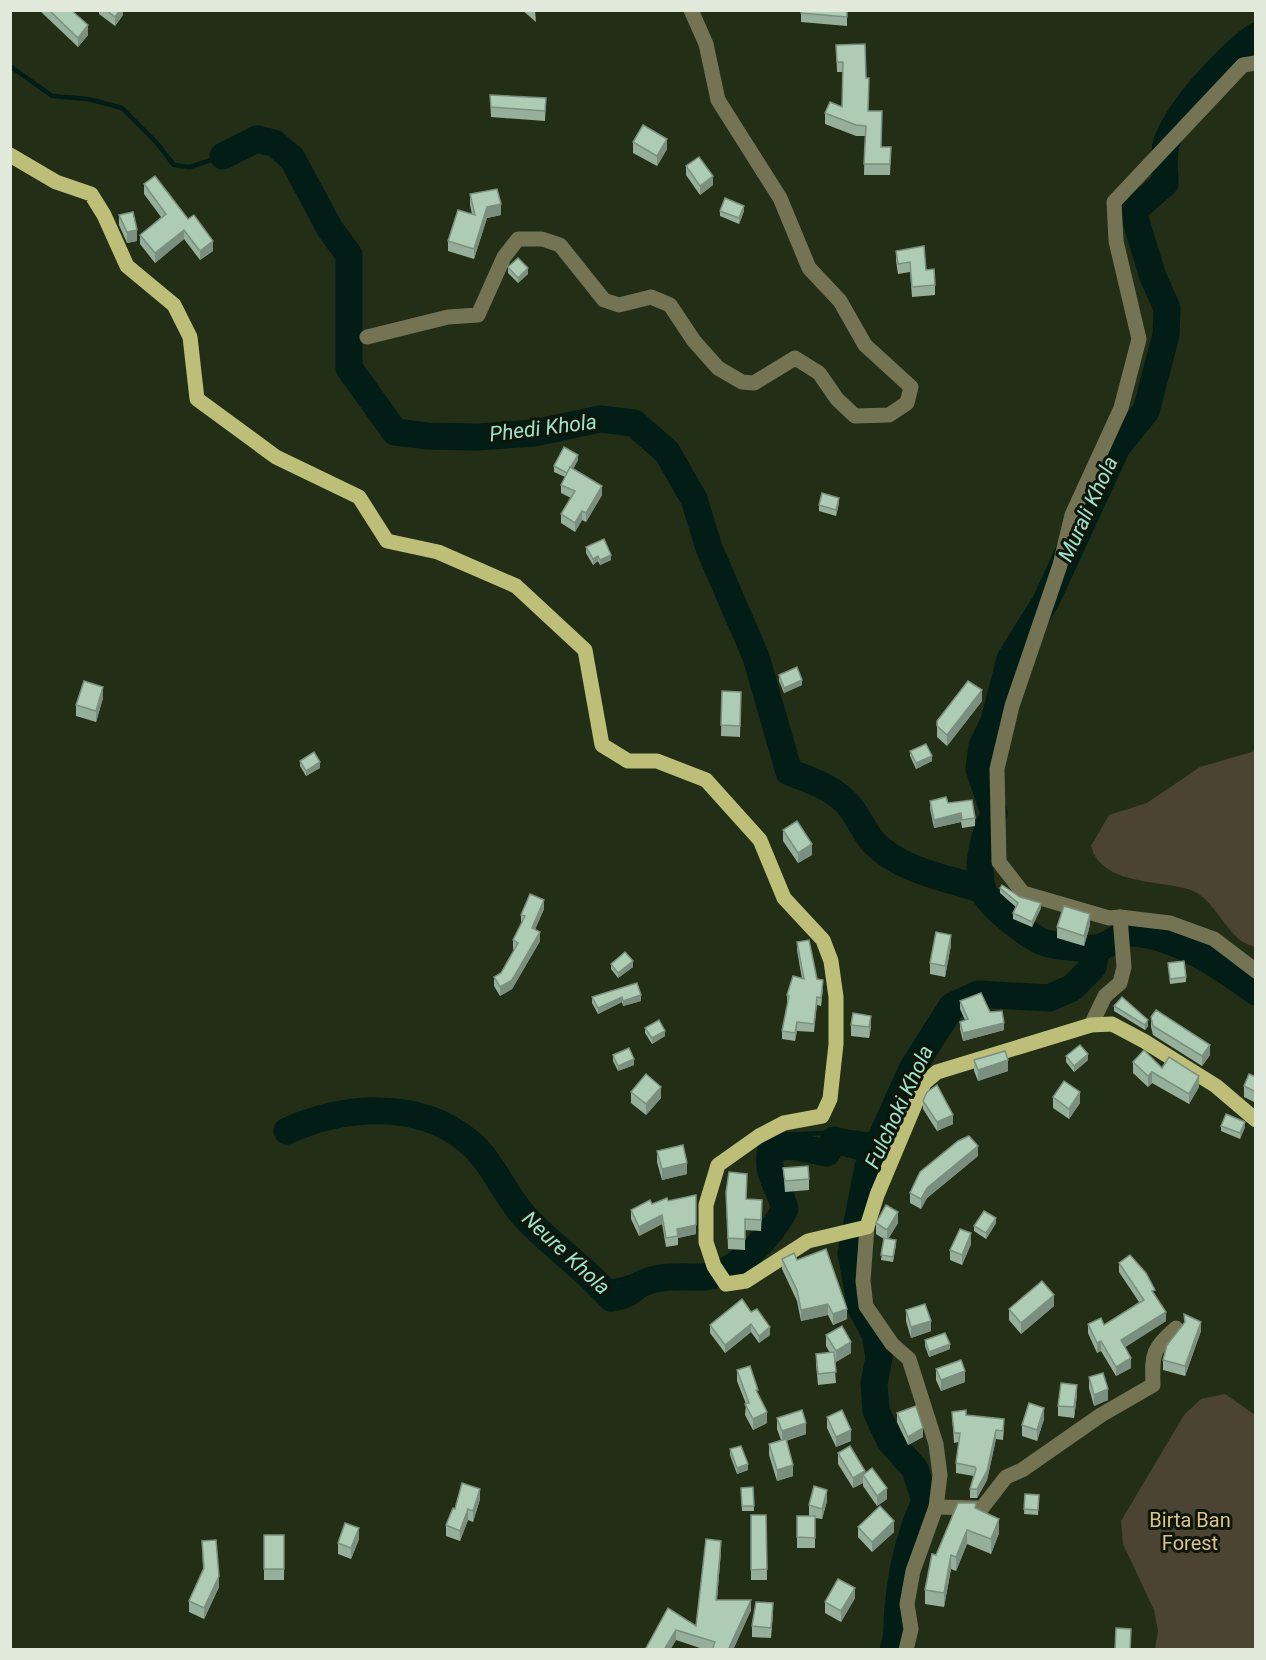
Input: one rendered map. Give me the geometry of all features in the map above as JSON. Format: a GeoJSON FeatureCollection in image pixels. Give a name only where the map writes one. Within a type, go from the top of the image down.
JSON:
{"type":"FeatureCollection","features":[{"type":"Feature","properties":{"kind":"main road"},"geometry":{"type":"LineString","coordinates":[[10,155],[56,182],[91,194],[104,215],[127,266],[174,304],[190,337],[197,399],[276,457],[359,497],[387,541],[438,552],[516,586],[585,650],[602,745],[628,761],[657,761],[706,780],[760,840],[784,898],[823,940],[831,961],[836,997],[836,1044],[830,1099],[822,1116],[784,1123],[759,1136],[718,1165],[706,1205],[706,1242],[714,1266],[726,1284],[746,1281],[808,1241],[867,1227],[877,1195],[924,1083],[937,1072],[1091,1024],[1112,1023],[1144,1041],[1216,1086],[1256,1120]]}},
{"type":"Feature","properties":{"kind":"street"},"geometry":{"type":"LineString","coordinates":[[367,337],[448,317],[478,315],[504,257],[518,239],[542,239],[560,245],[604,300],[619,305],[651,297],[670,306],[694,341],[718,368],[742,382],[754,383],[795,358],[819,373],[837,399],[855,416],[889,415],[907,403],[911,387],[865,345],[840,301],[809,268],[780,198],[718,100],[706,44],[691,10]]}},
{"type":"Feature","properties":{"kind":"street"},"geometry":{"type":"LineString","coordinates":[[1256,63],[1244,65],[1114,202],[1116,241],[1138,339],[1121,408],[1072,515],[1060,566],[1012,706],[997,769],[999,862],[1023,893],[1109,918],[1122,924],[1170,923],[1214,939],[1256,971]]}},
{"type":"Feature","properties":{"kind":"street"},"geometry":{"type":"LineString","coordinates":[[1091,1024],[1105,996],[1120,983],[1124,967],[1122,924]]}},
{"type":"Feature","properties":{"kind":"street"},"geometry":{"type":"LineString","coordinates":[[867,1227],[863,1281],[866,1305],[892,1344],[909,1359],[936,1444],[940,1475],[936,1508],[913,1571],[907,1605],[911,1629],[906,1650]]}},
{"type":"Feature","properties":{"kind":"street"},"geometry":{"type":"LineString","coordinates":[[936,1508],[982,1508],[1006,1477],[1022,1470],[1101,1415],[1153,1385],[1153,1360],[1157,1346],[1176,1328]]}},
{"type":"Feature","properties":{"kind":"green space"},"geometry":{"type":"Polygon","coordinates":[[[1255,751],[1255,947],[1239,939],[1205,899],[1198,894],[1179,887],[1120,875],[1097,859],[1091,846],[1109,815],[1147,803],[1200,767],[1255,751]]]}},
{"type":"Feature","properties":{"kind":"green space","name":"Birta Ban Forest"},"geometry":{"type":"Polygon","coordinates":[[[1225,1394],[1255,1415],[1255,1649],[1155,1649],[1158,1631],[1154,1610],[1123,1544],[1121,1521],[1184,1415],[1201,1399],[1225,1394]]]}},
{"type":"Feature","properties":{"kind":"building"},"geometry":{"type":"Polygon","coordinates":[[[49,10],[71,10],[88,25],[78,38],[49,10]]]}},
{"type":"Feature","properties":{"kind":"building"},"geometry":{"type":"Polygon","coordinates":[[[106,10],[120,10],[115,17],[106,10]]]}},
{"type":"Feature","properties":{"kind":"building"},"geometry":{"type":"Polygon","coordinates":[[[801,10],[847,10],[847,17],[801,13],[801,10]]]}},
{"type":"Feature","properties":{"kind":"building"},"geometry":{"type":"Polygon","coordinates":[[[865,44],[866,78],[869,78],[868,111],[882,111],[881,147],[891,147],[890,164],[864,164],[866,126],[856,125],[825,113],[830,102],[842,107],[843,62],[837,62],[836,45],[865,44]]]}},
{"type":"Feature","properties":{"kind":"building"},"geometry":{"type":"Polygon","coordinates":[[[490,95],[546,98],[545,111],[491,107],[490,95]]]}},
{"type":"Feature","properties":{"kind":"building"},"geometry":{"type":"Polygon","coordinates":[[[643,125],[667,139],[657,156],[633,142],[643,125]]]}},
{"type":"Feature","properties":{"kind":"building"},"geometry":{"type":"Polygon","coordinates":[[[699,157],[713,176],[700,186],[686,166],[699,157]]]}},
{"type":"Feature","properties":{"kind":"building"},"geometry":{"type":"Polygon","coordinates":[[[155,176],[188,219],[194,215],[213,241],[200,251],[184,230],[155,253],[140,235],[166,214],[144,184],[155,176]]]}},
{"type":"Feature","properties":{"kind":"building"},"geometry":{"type":"Polygon","coordinates":[[[497,189],[501,204],[487,207],[474,249],[448,241],[458,210],[475,215],[470,194],[497,189]]]}},
{"type":"Feature","properties":{"kind":"building"},"geometry":{"type":"Polygon","coordinates":[[[725,198],[744,206],[739,218],[720,211],[725,198]]]}},
{"type":"Feature","properties":{"kind":"building"},"geometry":{"type":"Polygon","coordinates":[[[133,212],[137,230],[127,232],[119,215],[133,212]]]}},
{"type":"Feature","properties":{"kind":"building"},"geometry":{"type":"Polygon","coordinates":[[[924,246],[926,270],[934,269],[935,285],[912,287],[910,262],[898,264],[896,251],[924,246]]]}},
{"type":"Feature","properties":{"kind":"building"},"geometry":{"type":"Polygon","coordinates":[[[518,258],[528,268],[518,278],[508,267],[518,258]]]}},
{"type":"Feature","properties":{"kind":"building"},"geometry":{"type":"Polygon","coordinates":[[[564,447],[578,455],[567,473],[554,466],[564,447]]]}},
{"type":"Feature","properties":{"kind":"building"},"geometry":{"type":"Polygon","coordinates":[[[570,467],[602,486],[586,513],[582,511],[575,523],[561,514],[575,491],[561,485],[570,467]]]}},
{"type":"Feature","properties":{"kind":"building"},"geometry":{"type":"Polygon","coordinates":[[[822,493],[839,498],[836,510],[819,505],[822,493]]]}},
{"type":"Feature","properties":{"kind":"building"},"geometry":{"type":"Polygon","coordinates":[[[604,539],[611,555],[600,560],[598,556],[593,559],[586,547],[604,539]]]}},
{"type":"Feature","properties":{"kind":"building"},"geometry":{"type":"Polygon","coordinates":[[[797,667],[802,680],[784,688],[779,675],[797,667]]]}},
{"type":"Feature","properties":{"kind":"building"},"geometry":{"type":"Polygon","coordinates":[[[84,681],[103,687],[96,711],[76,705],[84,681]]]}},
{"type":"Feature","properties":{"kind":"building"},"geometry":{"type":"Polygon","coordinates":[[[968,681],[982,690],[947,735],[937,726],[937,721],[968,681]]]}},
{"type":"Feature","properties":{"kind":"building"},"geometry":{"type":"Polygon","coordinates":[[[722,691],[741,692],[740,726],[721,725],[722,691]]]}},
{"type":"Feature","properties":{"kind":"building"},"geometry":{"type":"Polygon","coordinates":[[[926,744],[932,756],[916,763],[910,751],[926,744]]]}},
{"type":"Feature","properties":{"kind":"building"},"geometry":{"type":"Polygon","coordinates":[[[314,752],[320,762],[306,771],[300,761],[314,752]]]}},
{"type":"Feature","properties":{"kind":"building"},"geometry":{"type":"Polygon","coordinates":[[[946,797],[948,803],[972,800],[975,818],[962,820],[961,813],[934,820],[930,801],[946,797]]]}},
{"type":"Feature","properties":{"kind":"building"},"geometry":{"type":"Polygon","coordinates":[[[797,821],[812,844],[798,853],[783,830],[797,821]]]}},
{"type":"Feature","properties":{"kind":"building"},"geometry":{"type":"Polygon","coordinates":[[[1002,885],[1020,897],[1041,903],[1032,922],[1013,913],[1018,903],[1000,888],[1002,885]]]}},
{"type":"Feature","properties":{"kind":"building"},"geometry":{"type":"Polygon","coordinates":[[[530,894],[544,900],[532,928],[540,932],[512,980],[500,987],[494,977],[501,973],[518,943],[513,940],[525,916],[521,915],[530,894]]]}},
{"type":"Feature","properties":{"kind":"building"},"geometry":{"type":"Polygon","coordinates":[[[1064,906],[1090,914],[1084,936],[1057,927],[1064,906]]]}},
{"type":"Feature","properties":{"kind":"building"},"geometry":{"type":"Polygon","coordinates":[[[936,932],[951,935],[945,966],[930,963],[936,932]]]}},
{"type":"Feature","properties":{"kind":"building"},"geometry":{"type":"Polygon","coordinates":[[[809,940],[817,979],[823,980],[821,998],[817,997],[814,1024],[797,1022],[795,1033],[782,1031],[789,996],[787,995],[793,976],[804,979],[797,942],[809,940]]]}},
{"type":"Feature","properties":{"kind":"building"},"geometry":{"type":"Polygon","coordinates":[[[625,952],[633,961],[618,973],[611,964],[625,952]]]}},
{"type":"Feature","properties":{"kind":"building"},"geometry":{"type":"Polygon","coordinates":[[[1184,961],[1186,977],[1170,979],[1168,963],[1184,961]]]}},
{"type":"Feature","properties":{"kind":"building"},"geometry":{"type":"Polygon","coordinates":[[[637,983],[641,995],[623,1001],[622,997],[598,1008],[592,997],[637,983]]]}},
{"type":"Feature","properties":{"kind":"building"},"geometry":{"type":"Polygon","coordinates":[[[981,993],[990,1012],[1002,1011],[1004,1023],[963,1033],[960,1022],[968,1019],[960,1001],[981,993]]]}},
{"type":"Feature","properties":{"kind":"building"},"geometry":{"type":"Polygon","coordinates":[[[1122,997],[1148,1020],[1145,1025],[1114,1006],[1122,997]]]}},
{"type":"Feature","properties":{"kind":"building"},"geometry":{"type":"Polygon","coordinates":[[[1156,1010],[1210,1045],[1202,1056],[1153,1026],[1151,1017],[1156,1010]]]}},
{"type":"Feature","properties":{"kind":"building"},"geometry":{"type":"Polygon","coordinates":[[[853,1013],[871,1016],[869,1027],[851,1025],[853,1013]]]}},
{"type":"Feature","properties":{"kind":"building"},"geometry":{"type":"Polygon","coordinates":[[[659,1020],[665,1031],[652,1038],[645,1028],[659,1020]]]}},
{"type":"Feature","properties":{"kind":"building"},"geometry":{"type":"Polygon","coordinates":[[[1080,1045],[1088,1054],[1074,1066],[1066,1056],[1080,1045]]]}},
{"type":"Feature","properties":{"kind":"building"},"geometry":{"type":"Polygon","coordinates":[[[629,1048],[634,1059],[618,1066],[613,1055],[629,1048]]]}},
{"type":"Feature","properties":{"kind":"building"},"geometry":{"type":"Polygon","coordinates":[[[1144,1050],[1162,1068],[1169,1057],[1199,1076],[1189,1094],[1152,1072],[1148,1076],[1133,1062],[1144,1050]]]}},
{"type":"Feature","properties":{"kind":"building"},"geometry":{"type":"Polygon","coordinates":[[[1005,1051],[1008,1060],[978,1070],[974,1060],[1005,1051]]]}},
{"type":"Feature","properties":{"kind":"building"},"geometry":{"type":"Polygon","coordinates":[[[646,1074],[661,1087],[646,1104],[631,1092],[646,1074]]]}},
{"type":"Feature","properties":{"kind":"building"},"geometry":{"type":"Polygon","coordinates":[[[1249,1074],[1256,1077],[1256,1092],[1244,1086],[1249,1074]]]}},
{"type":"Feature","properties":{"kind":"building"},"geometry":{"type":"Polygon","coordinates":[[[1064,1081],[1080,1092],[1069,1109],[1053,1097],[1064,1081]]]}},
{"type":"Feature","properties":{"kind":"building"},"geometry":{"type":"Polygon","coordinates":[[[937,1085],[953,1115],[937,1122],[923,1101],[927,1092],[937,1085]]]}},
{"type":"Feature","properties":{"kind":"building"},"geometry":{"type":"Polygon","coordinates":[[[1226,1114],[1245,1122],[1240,1133],[1221,1126],[1226,1114]]]}},
{"type":"Feature","properties":{"kind":"building"},"geometry":{"type":"Polygon","coordinates":[[[969,1136],[978,1146],[927,1188],[921,1199],[910,1193],[920,1172],[958,1141],[969,1136]]]}},
{"type":"Feature","properties":{"kind":"building"},"geometry":{"type":"Polygon","coordinates":[[[683,1145],[687,1163],[662,1169],[657,1151],[683,1145]]]}},
{"type":"Feature","properties":{"kind":"building"},"geometry":{"type":"Polygon","coordinates":[[[808,1166],[809,1179],[785,1181],[783,1168],[808,1166]]]}},
{"type":"Feature","properties":{"kind":"building"},"geometry":{"type":"Polygon","coordinates":[[[729,1172],[747,1174],[746,1199],[762,1200],[761,1220],[745,1219],[745,1239],[728,1238],[726,1192],[729,1172]]]}},
{"type":"Feature","properties":{"kind":"building"},"geometry":{"type":"Polygon","coordinates":[[[696,1195],[696,1225],[677,1229],[678,1236],[666,1238],[662,1215],[639,1227],[631,1210],[650,1200],[652,1204],[667,1198],[668,1201],[696,1195]]]}},
{"type":"Feature","properties":{"kind":"building"},"geometry":{"type":"Polygon","coordinates":[[[886,1205],[898,1212],[887,1230],[876,1223],[886,1205]]]}},
{"type":"Feature","properties":{"kind":"building"},"geometry":{"type":"Polygon","coordinates":[[[984,1211],[996,1218],[986,1233],[974,1226],[984,1211]]]}},
{"type":"Feature","properties":{"kind":"building"},"geometry":{"type":"Polygon","coordinates":[[[960,1229],[971,1233],[962,1255],[950,1250],[960,1229]]]}},
{"type":"Feature","properties":{"kind":"building"},"geometry":{"type":"Polygon","coordinates":[[[884,1238],[896,1240],[893,1257],[881,1255],[884,1238]]]}},
{"type":"Feature","properties":{"kind":"building"},"geometry":{"type":"Polygon","coordinates":[[[826,1249],[847,1309],[833,1314],[828,1304],[801,1310],[797,1290],[782,1259],[794,1253],[797,1260],[826,1249]]]}},
{"type":"Feature","properties":{"kind":"building"},"geometry":{"type":"Polygon","coordinates":[[[1130,1255],[1146,1273],[1155,1290],[1152,1291],[1166,1312],[1121,1340],[1131,1358],[1116,1367],[1101,1341],[1097,1343],[1088,1324],[1101,1318],[1104,1325],[1144,1300],[1119,1263],[1130,1255]]]}},
{"type":"Feature","properties":{"kind":"building"},"geometry":{"type":"Polygon","coordinates":[[[1042,1281],[1054,1295],[1021,1323],[1009,1309],[1042,1281]]]}},
{"type":"Feature","properties":{"kind":"building"},"geometry":{"type":"Polygon","coordinates":[[[742,1299],[751,1312],[757,1309],[770,1327],[759,1336],[751,1324],[725,1345],[710,1325],[742,1299]]]}},
{"type":"Feature","properties":{"kind":"building"},"geometry":{"type":"Polygon","coordinates":[[[925,1304],[931,1321],[911,1327],[906,1310],[925,1304]]]}},
{"type":"Feature","properties":{"kind":"building"},"geometry":{"type":"Polygon","coordinates":[[[1184,1314],[1201,1322],[1185,1366],[1163,1360],[1167,1345],[1185,1322],[1184,1314]]]}},
{"type":"Feature","properties":{"kind":"building"},"geometry":{"type":"Polygon","coordinates":[[[842,1326],[851,1342],[836,1351],[826,1335],[842,1326]]]}},
{"type":"Feature","properties":{"kind":"building"},"geometry":{"type":"Polygon","coordinates":[[[945,1333],[950,1344],[929,1352],[925,1340],[945,1333]]]}},
{"type":"Feature","properties":{"kind":"building"},"geometry":{"type":"Polygon","coordinates":[[[834,1352],[836,1372],[818,1374],[816,1354],[834,1352]]]}},
{"type":"Feature","properties":{"kind":"building"},"geometry":{"type":"Polygon","coordinates":[[[961,1360],[965,1371],[941,1380],[936,1369],[961,1360]]]}},
{"type":"Feature","properties":{"kind":"building"},"geometry":{"type":"Polygon","coordinates":[[[750,1366],[758,1390],[756,1390],[767,1412],[753,1419],[745,1404],[749,1403],[737,1370],[750,1366]]]}},
{"type":"Feature","properties":{"kind":"building"},"geometry":{"type":"Polygon","coordinates":[[[1103,1373],[1108,1389],[1094,1395],[1089,1377],[1103,1373]]]}},
{"type":"Feature","properties":{"kind":"building"},"geometry":{"type":"Polygon","coordinates":[[[1061,1383],[1077,1385],[1074,1407],[1058,1406],[1061,1383]]]}},
{"type":"Feature","properties":{"kind":"building"},"geometry":{"type":"Polygon","coordinates":[[[1029,1403],[1044,1408],[1037,1430],[1022,1425],[1029,1403]]]}},
{"type":"Feature","properties":{"kind":"building"},"geometry":{"type":"Polygon","coordinates":[[[916,1406],[923,1428],[908,1437],[897,1413],[916,1406]]]}},
{"type":"Feature","properties":{"kind":"building"},"geometry":{"type":"Polygon","coordinates":[[[802,1410],[806,1423],[782,1431],[777,1418],[802,1410]]]}},
{"type":"Feature","properties":{"kind":"building"},"geometry":{"type":"Polygon","coordinates":[[[842,1410],[851,1430],[836,1437],[827,1417],[842,1410]]]}},
{"type":"Feature","properties":{"kind":"building"},"geometry":{"type":"Polygon","coordinates":[[[966,1410],[966,1415],[1004,1419],[1003,1431],[996,1430],[987,1471],[977,1489],[970,1489],[975,1467],[956,1463],[960,1433],[954,1433],[952,1412],[966,1410]]]}},
{"type":"Feature","properties":{"kind":"building"},"geometry":{"type":"Polygon","coordinates":[[[786,1439],[793,1465],[777,1470],[769,1444],[786,1439]]]}},
{"type":"Feature","properties":{"kind":"building"},"geometry":{"type":"Polygon","coordinates":[[[741,1446],[748,1464],[737,1468],[730,1449],[741,1446]]]}},
{"type":"Feature","properties":{"kind":"building"},"geometry":{"type":"Polygon","coordinates":[[[850,1446],[865,1471],[853,1478],[838,1453],[850,1446]]]}},
{"type":"Feature","properties":{"kind":"building"},"geometry":{"type":"Polygon","coordinates":[[[872,1468],[887,1488],[877,1496],[863,1475],[872,1468]]]}},
{"type":"Feature","properties":{"kind":"building"},"geometry":{"type":"Polygon","coordinates":[[[462,1483],[480,1489],[473,1511],[468,1509],[460,1531],[446,1525],[453,1508],[455,1509],[462,1483]]]}},
{"type":"Feature","properties":{"kind":"building"},"geometry":{"type":"Polygon","coordinates":[[[814,1486],[827,1490],[822,1509],[809,1505],[814,1486]]]}},
{"type":"Feature","properties":{"kind":"building"},"geometry":{"type":"Polygon","coordinates":[[[753,1487],[754,1506],[742,1506],[741,1488],[753,1487]]]}},
{"type":"Feature","properties":{"kind":"building"},"geometry":{"type":"Polygon","coordinates":[[[1025,1494],[1039,1495],[1038,1510],[1024,1509],[1025,1494]]]}},
{"type":"Feature","properties":{"kind":"building"},"geometry":{"type":"Polygon","coordinates":[[[958,1503],[976,1503],[975,1508],[999,1519],[991,1539],[967,1530],[956,1557],[951,1555],[944,1593],[925,1590],[932,1554],[936,1555],[958,1503]]]}},
{"type":"Feature","properties":{"kind":"building"},"geometry":{"type":"Polygon","coordinates":[[[880,1506],[894,1521],[872,1542],[858,1527],[880,1506]]]}},
{"type":"Feature","properties":{"kind":"building"},"geometry":{"type":"Polygon","coordinates":[[[751,1515],[766,1515],[767,1569],[751,1570],[751,1515]]]}},
{"type":"Feature","properties":{"kind":"building"},"geometry":{"type":"Polygon","coordinates":[[[797,1516],[815,1516],[815,1538],[797,1537],[797,1516]]]}},
{"type":"Feature","properties":{"kind":"building"},"geometry":{"type":"Polygon","coordinates":[[[345,1523],[359,1528],[351,1548],[338,1543],[345,1523]]]}},
{"type":"Feature","properties":{"kind":"building"},"geometry":{"type":"Polygon","coordinates":[[[264,1535],[284,1535],[284,1569],[264,1569],[264,1535]]]}},
{"type":"Feature","properties":{"kind":"building"},"geometry":{"type":"Polygon","coordinates":[[[706,1539],[721,1541],[716,1600],[751,1600],[728,1650],[712,1650],[715,1642],[676,1630],[664,1650],[645,1650],[668,1608],[696,1626],[706,1539]]]}},
{"type":"Feature","properties":{"kind":"building"},"geometry":{"type":"Polygon","coordinates":[[[216,1540],[219,1576],[204,1608],[189,1601],[204,1568],[202,1541],[216,1540]]]}},
{"type":"Feature","properties":{"kind":"building"},"geometry":{"type":"Polygon","coordinates":[[[838,1579],[855,1588],[841,1611],[825,1602],[838,1579]]]}},
{"type":"Feature","properties":{"kind":"building"},"geometry":{"type":"Polygon","coordinates":[[[756,1602],[773,1603],[771,1628],[752,1626],[756,1602]]]}},
{"type":"Feature","properties":{"kind":"building"},"geometry":{"type":"Polygon","coordinates":[[[1116,1628],[1131,1629],[1130,1650],[1115,1650],[1116,1628]]]}},
{"type":"Feature","properties":{"kind":"waterway","name":"Murali Khola"},"geometry":{"type":"LineString","coordinates":[[1256,36],[1216,72],[1188,105],[1177,121],[1165,150],[1165,183],[1133,211],[1153,277],[1167,308],[1166,335],[1146,411],[1117,447],[1046,601],[1010,659],[994,721],[982,746],[979,769],[994,813],[982,849],[980,878],[985,895],[1009,920],[1039,940],[1064,947],[1096,948],[1129,933],[1150,935],[1198,954],[1256,992]]}},
{"type":"Feature","properties":{"kind":"waterway"},"geometry":{"type":"LineString","coordinates":[[10,66],[52,96],[88,99],[122,108],[156,142],[174,165],[190,167],[223,156]]}},
{"type":"Feature","properties":{"kind":"waterway","name":"Phedi Khola"},"geometry":{"type":"LineString","coordinates":[[223,156],[257,139],[274,143],[292,158],[330,229],[349,255],[349,368],[395,432],[428,436],[477,437],[534,433],[600,419],[634,423],[667,452],[694,499],[709,548],[756,657],[789,772],[838,795],[851,808],[874,843],[898,861],[982,890]]}},
{"type":"Feature","properties":{"kind":"waterway","name":"Fulchoki Khola"},"geometry":{"type":"LineString","coordinates":[[893,1650],[897,1634],[897,1614],[904,1567],[914,1527],[925,1501],[915,1469],[890,1441],[876,1411],[874,1384],[879,1357],[875,1334],[861,1308],[851,1253],[868,1167],[912,1069],[952,1006],[978,994],[1049,998],[1072,988],[1093,967],[1097,948]]}},
{"type":"Feature","properties":{"kind":"waterway","name":"Neure Khola"},"geometry":{"type":"LineString","coordinates":[[287,1131],[332,1116],[379,1111],[426,1118],[448,1127],[468,1141],[484,1158],[525,1217],[611,1298],[627,1294],[650,1280],[715,1275],[727,1270],[750,1253],[771,1231],[785,1209],[771,1173],[771,1149],[791,1146],[827,1153],[834,1140],[876,1151]]}},
{"type":"Feature","properties":{"kind":"waterway","name":"Neure Khola"},"geometry":{"type":"LineString","coordinates":[[743,1268],[776,1238],[785,1224],[785,1202],[766,1145],[777,1135],[849,1132],[871,1135],[885,1132]]}},
{"type":"Feature","properties":{"kind":"waterway","name":"Neure Khola"},"geometry":{"type":"LineString","coordinates":[[600,1285],[634,1276],[706,1288]]}}]}
